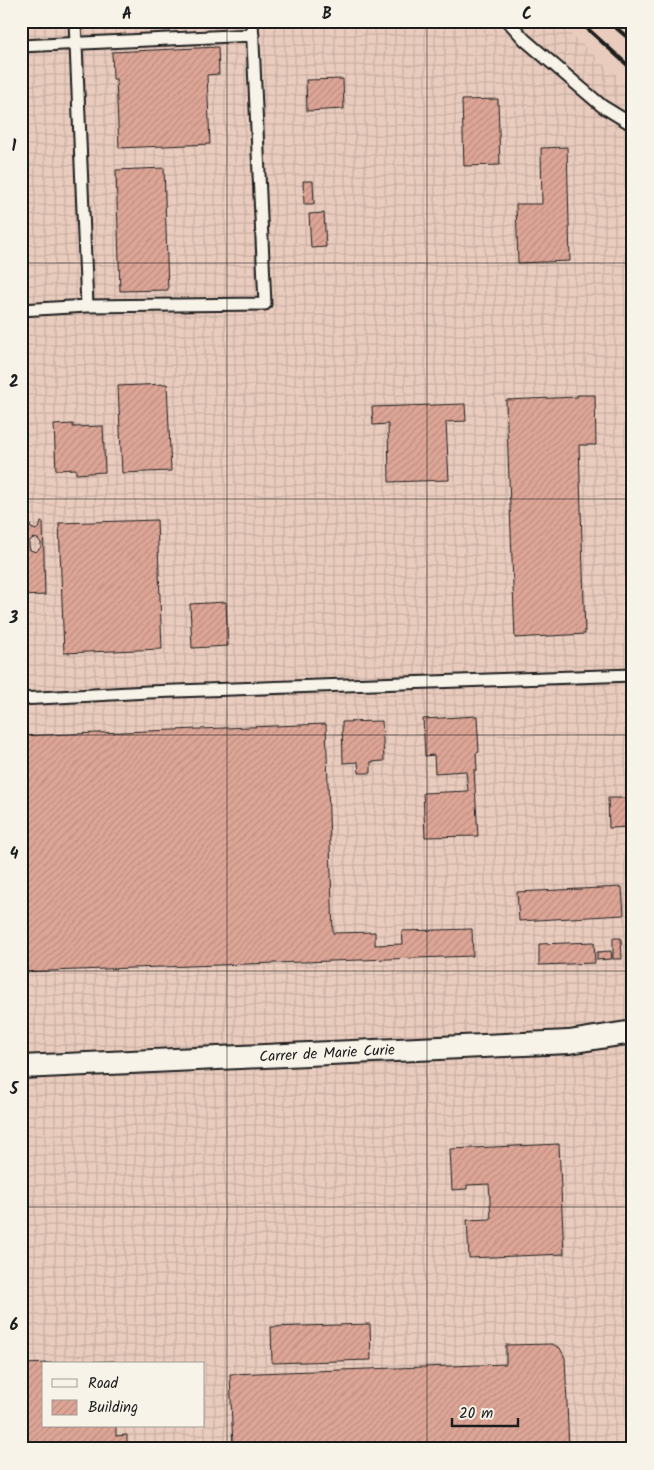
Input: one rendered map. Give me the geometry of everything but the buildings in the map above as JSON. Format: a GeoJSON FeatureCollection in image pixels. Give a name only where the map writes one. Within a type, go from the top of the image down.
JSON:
{"type":"FeatureCollection","features":[{"type":"Feature","properties":{"kind":"street","name":"Carrer de Marie Curie"},"geometry":{"type":"LineString","coordinates":[[21,1067],[569,1042],[633,1032]]}},
{"type":"Feature","properties":{"kind":"lane"},"geometry":{"type":"LineString","coordinates":[[74,21],[87,306]]}},
{"type":"Feature","properties":{"kind":"lane"},"geometry":{"type":"LineString","coordinates":[[21,310],[87,306],[265,304],[252,21]]}},
{"type":"Feature","properties":{"kind":"lane"},"geometry":{"type":"LineString","coordinates":[[508,21],[525,40],[602,106],[633,125]]}},
{"type":"Feature","properties":{"kind":"lane"},"geometry":{"type":"LineString","coordinates":[[21,46],[253,35]]}},
{"type":"Feature","properties":{"kind":"lane"},"geometry":{"type":"LineString","coordinates":[[21,699],[148,692],[633,675]]}},
{"type":"Feature","properties":{"kind":"shaded area"},"geometry":{"type":"Polygon","coordinates":[[[21,21],[556,21],[633,90],[633,1449],[21,1449],[21,21]]]}},
{"type":"Feature","properties":{"kind":"shaded area"},"geometry":{"type":"Polygon","coordinates":[[[556,21],[633,21],[633,90],[631,89],[556,21]]]}},
{"type":"Feature","properties":{"kind":"railway"},"geometry":{"type":"LineString","coordinates":[[579,21],[633,70]]}},
{"type":"Feature","properties":{"kind":"railway"},"geometry":{"type":"LineString","coordinates":[[608,21],[633,42]]}}]}
